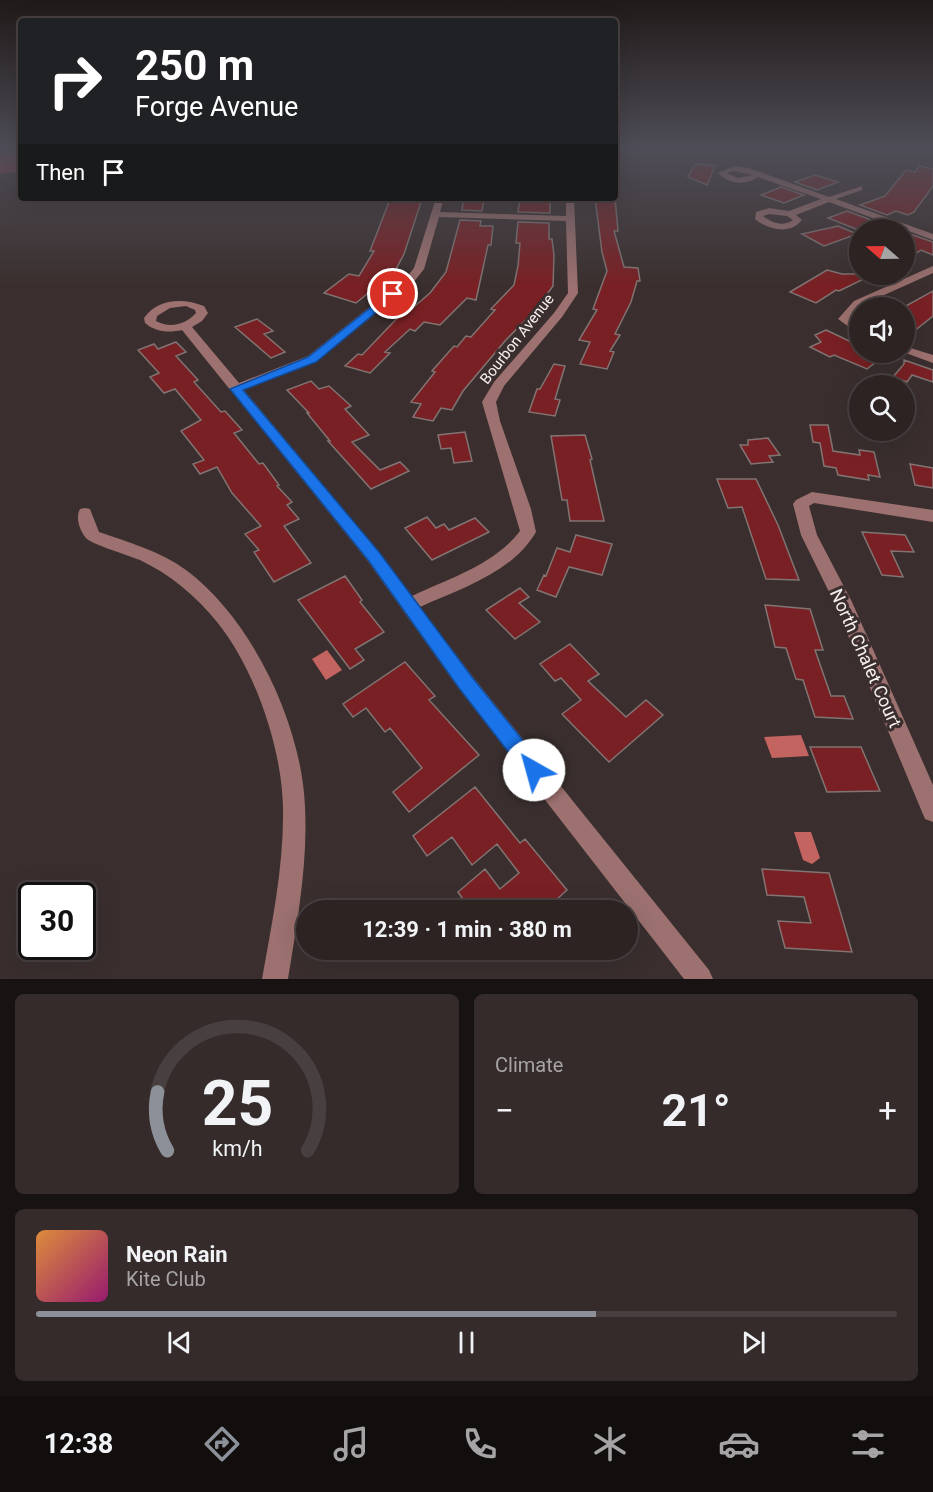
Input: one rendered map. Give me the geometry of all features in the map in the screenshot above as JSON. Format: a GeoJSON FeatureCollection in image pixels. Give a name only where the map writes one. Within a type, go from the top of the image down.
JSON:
{"type":"FeatureCollection","features":[{"type":"Feature","properties":{"kind":"street"},"geometry":{"type":"LineString","coordinates":[[815,195],[933,237]]}},
{"type":"Feature","properties":{"kind":"street"},"geometry":{"type":"LineString","coordinates":[[790,214],[840,195]]}},
{"type":"Feature","properties":{"kind":"street"},"geometry":{"type":"LineString","coordinates":[[235,389],[312,360],[409,281],[419,269],[439,201]]}},
{"type":"Feature","properties":{"kind":"street","name":"Bourbon Avenue"},"geometry":{"type":"LineString","coordinates":[[408,605],[485,570],[513,552],[528,532],[523,509],[493,422],[489,402],[498,385],[558,315],[573,292],[570,201]]}},
{"type":"Feature","properties":{"kind":"street"},"geometry":{"type":"LineString","coordinates":[[435,214],[572,219]]}},
{"type":"Feature","properties":{"kind":"street"},"geometry":{"type":"LineString","coordinates":[[871,297],[933,269]]}},
{"type":"Feature","properties":{"kind":"street"},"geometry":{"type":"LineString","coordinates":[[184,326],[373,556],[466,683],[700,979]]}},
{"type":"Feature","properties":{"kind":"street"},"geometry":{"type":"LineString","coordinates":[[915,353],[933,359]]}},
{"type":"Feature","properties":{"kind":"street","name":"North Chalet Court"},"geometry":{"type":"LineString","coordinates":[[933,516],[812,497],[801,504],[809,535],[843,602],[933,811]]}},
{"type":"Feature","properties":{"kind":"street"},"geometry":{"type":"LineString","coordinates":[[85,513],[87,526],[93,536],[141,552],[180,575],[218,610],[259,673],[283,738],[294,805],[291,885],[275,979]]}},
{"type":"Feature","properties":{"kind":"shaded area"},"geometry":{"type":"Polygon","coordinates":[[[327,650],[342,670],[326,680],[312,659],[327,650]]]}},
{"type":"Feature","properties":{"kind":"shaded area"},"geometry":{"type":"Polygon","coordinates":[[[801,735],[809,756],[772,758],[764,737],[801,735]]]}},
{"type":"Feature","properties":{"kind":"shaded area"},"geometry":{"type":"Polygon","coordinates":[[[794,832],[811,832],[820,858],[812,864],[803,860],[794,832]]]}},
{"type":"Feature","properties":{"kind":"building"},"geometry":{"type":"Polygon","coordinates":[[[761,195],[803,195],[804,195],[784,203],[761,195]]]}},
{"type":"Feature","properties":{"kind":"building"},"geometry":{"type":"Polygon","coordinates":[[[927,195],[914,212],[908,215],[896,211],[887,215],[860,205],[885,196],[927,195]]]}},
{"type":"Feature","properties":{"kind":"building"},"geometry":{"type":"Polygon","coordinates":[[[464,201],[484,201],[482,211],[462,210],[464,201]]]}},
{"type":"Feature","properties":{"kind":"building"},"geometry":{"type":"Polygon","coordinates":[[[520,201],[550,201],[550,213],[518,212],[520,201]]]}},
{"type":"Feature","properties":{"kind":"building"},"geometry":{"type":"Polygon","coordinates":[[[595,201],[615,201],[618,231],[614,231],[624,267],[638,268],[640,281],[637,281],[631,302],[615,334],[620,335],[610,351],[614,352],[607,369],[580,364],[590,342],[579,340],[597,310],[593,309],[607,271],[602,252],[595,201]]]}},
{"type":"Feature","properties":{"kind":"building"},"geometry":{"type":"Polygon","coordinates":[[[389,202],[421,202],[404,254],[395,271],[356,303],[324,293],[349,274],[359,276],[374,251],[370,251],[389,202]]]}},
{"type":"Feature","properties":{"kind":"building"},"geometry":{"type":"Polygon","coordinates":[[[847,211],[869,219],[849,219],[849,226],[828,218],[847,211]]]}},
{"type":"Feature","properties":{"kind":"building"},"geometry":{"type":"Polygon","coordinates":[[[460,220],[481,221],[480,226],[493,226],[491,245],[488,245],[476,300],[467,298],[440,325],[424,322],[415,331],[410,329],[385,352],[390,353],[370,373],[345,366],[358,354],[362,355],[405,310],[409,311],[430,293],[446,272],[460,220]]]}},
{"type":"Feature","properties":{"kind":"building"},"geometry":{"type":"Polygon","coordinates":[[[518,222],[549,223],[549,239],[552,239],[554,255],[553,286],[537,308],[505,341],[463,391],[452,410],[441,408],[433,421],[413,417],[421,404],[411,402],[435,372],[432,371],[454,346],[457,347],[466,336],[471,337],[495,310],[491,309],[514,285],[520,243],[516,243],[518,222]]]}},
{"type":"Feature","properties":{"kind":"building"},"geometry":{"type":"Polygon","coordinates":[[[838,226],[849,231],[849,237],[824,246],[802,234],[838,226]]]}},
{"type":"Feature","properties":{"kind":"building"},"geometry":{"type":"Polygon","coordinates":[[[915,236],[933,242],[933,255],[921,250],[915,254],[915,236]]]}},
{"type":"Feature","properties":{"kind":"building"},"geometry":{"type":"Polygon","coordinates":[[[827,270],[849,274],[849,285],[851,285],[839,291],[836,290],[816,303],[790,292],[827,270]]]}},
{"type":"Feature","properties":{"kind":"building"},"geometry":{"type":"Polygon","coordinates":[[[933,291],[933,316],[915,330],[915,301],[933,291]]]}},
{"type":"Feature","properties":{"kind":"building"},"geometry":{"type":"Polygon","coordinates":[[[257,319],[273,331],[264,334],[285,352],[271,358],[235,327],[257,319]]]}},
{"type":"Feature","properties":{"kind":"building"},"geometry":{"type":"Polygon","coordinates":[[[826,330],[849,341],[849,361],[834,355],[830,357],[810,347],[821,342],[815,335],[826,330]]]}},
{"type":"Feature","properties":{"kind":"building"},"geometry":{"type":"Polygon","coordinates":[[[176,342],[186,352],[176,356],[198,380],[194,382],[221,412],[225,411],[242,430],[234,433],[259,464],[263,463],[279,485],[277,486],[292,502],[287,505],[299,519],[284,526],[311,563],[274,582],[254,552],[259,550],[245,534],[261,526],[232,493],[217,467],[200,474],[193,464],[204,460],[181,431],[201,420],[175,389],[164,393],[150,377],[159,373],[138,350],[154,344],[158,349],[176,342]]]}},
{"type":"Feature","properties":{"kind":"building"},"geometry":{"type":"Polygon","coordinates":[[[853,363],[874,363],[867,369],[853,363]]]}},
{"type":"Feature","properties":{"kind":"building"},"geometry":{"type":"Polygon","coordinates":[[[913,363],[933,370],[933,382],[915,375],[895,375],[904,364],[913,363]]]}},
{"type":"Feature","properties":{"kind":"building"},"geometry":{"type":"Polygon","coordinates":[[[554,364],[565,366],[555,399],[560,400],[555,416],[529,412],[537,389],[540,389],[554,364]]]}},
{"type":"Feature","properties":{"kind":"building"},"geometry":{"type":"Polygon","coordinates":[[[311,381],[319,389],[329,386],[351,406],[345,409],[369,435],[352,442],[380,470],[400,462],[409,471],[371,489],[328,441],[330,441],[307,413],[309,413],[287,390],[311,381]]]}},
{"type":"Feature","properties":{"kind":"building"},"geometry":{"type":"Polygon","coordinates":[[[810,425],[828,425],[833,451],[860,455],[859,450],[874,452],[880,477],[868,475],[869,480],[838,475],[836,468],[824,466],[820,443],[813,442],[810,425]]]}},
{"type":"Feature","properties":{"kind":"building"},"geometry":{"type":"Polygon","coordinates":[[[465,432],[472,461],[454,463],[451,448],[441,449],[438,435],[465,432]]]}},
{"type":"Feature","properties":{"kind":"building"},"geometry":{"type":"Polygon","coordinates":[[[585,435],[604,521],[570,521],[567,500],[562,500],[551,436],[585,435]]]}},
{"type":"Feature","properties":{"kind":"building"},"geometry":{"type":"Polygon","coordinates":[[[768,438],[780,455],[769,456],[773,462],[751,464],[740,445],[748,445],[748,440],[768,438]]]}},
{"type":"Feature","properties":{"kind":"building"},"geometry":{"type":"Polygon","coordinates":[[[910,464],[933,468],[933,488],[915,485],[910,464]]]}},
{"type":"Feature","properties":{"kind":"building"},"geometry":{"type":"Polygon","coordinates":[[[717,479],[756,479],[778,525],[799,580],[766,579],[742,507],[728,508],[717,479]]]}},
{"type":"Feature","properties":{"kind":"building"},"geometry":{"type":"Polygon","coordinates":[[[427,517],[436,528],[444,524],[449,530],[475,518],[489,532],[432,560],[405,528],[427,517]]]}},
{"type":"Feature","properties":{"kind":"building"},"geometry":{"type":"Polygon","coordinates":[[[862,532],[905,535],[914,552],[891,551],[903,577],[882,575],[862,532]]]}},
{"type":"Feature","properties":{"kind":"building"},"geometry":{"type":"Polygon","coordinates":[[[576,535],[612,544],[602,575],[569,567],[556,597],[537,590],[544,575],[546,576],[557,548],[570,552],[576,535]]]}},
{"type":"Feature","properties":{"kind":"building"},"geometry":{"type":"Polygon","coordinates":[[[345,576],[362,600],[360,602],[384,632],[355,649],[364,660],[350,669],[298,600],[345,576]]]}},
{"type":"Feature","properties":{"kind":"building"},"geometry":{"type":"Polygon","coordinates":[[[520,588],[529,597],[519,603],[540,622],[515,639],[486,610],[520,588]]]}},
{"type":"Feature","properties":{"kind":"building"},"geometry":{"type":"Polygon","coordinates":[[[765,605],[810,609],[823,650],[815,650],[831,696],[844,696],[853,719],[815,717],[803,680],[796,679],[786,648],[775,647],[765,605]]]}},
{"type":"Feature","properties":{"kind":"building"},"geometry":{"type":"Polygon","coordinates":[[[570,644],[599,674],[588,681],[626,717],[646,700],[663,715],[609,762],[562,714],[581,700],[561,678],[555,681],[540,664],[570,644]]]}},
{"type":"Feature","properties":{"kind":"building"},"geometry":{"type":"Polygon","coordinates":[[[405,662],[435,696],[429,700],[479,755],[409,812],[393,792],[422,768],[390,728],[385,732],[366,708],[353,717],[343,704],[405,662]]]}},
{"type":"Feature","properties":{"kind":"building"},"geometry":{"type":"Polygon","coordinates":[[[810,747],[861,747],[880,791],[827,792],[810,747]]]}},
{"type":"Feature","properties":{"kind":"building"},"geometry":{"type":"Polygon","coordinates":[[[475,787],[520,843],[525,839],[567,890],[556,900],[464,900],[458,892],[485,869],[500,889],[519,873],[497,844],[472,865],[452,837],[427,856],[413,836],[475,787]]]}},
{"type":"Feature","properties":{"kind":"building"},"geometry":{"type":"Polygon","coordinates":[[[762,869],[829,873],[852,952],[785,948],[778,921],[811,923],[804,897],[767,895],[762,869]]]}},
{"type":"Feature","properties":{"kind":"route"},"geometry":{"type":"LineString","coordinates":[[393,294],[312,360],[235,389],[373,556],[466,683],[534,770]]}}]}
